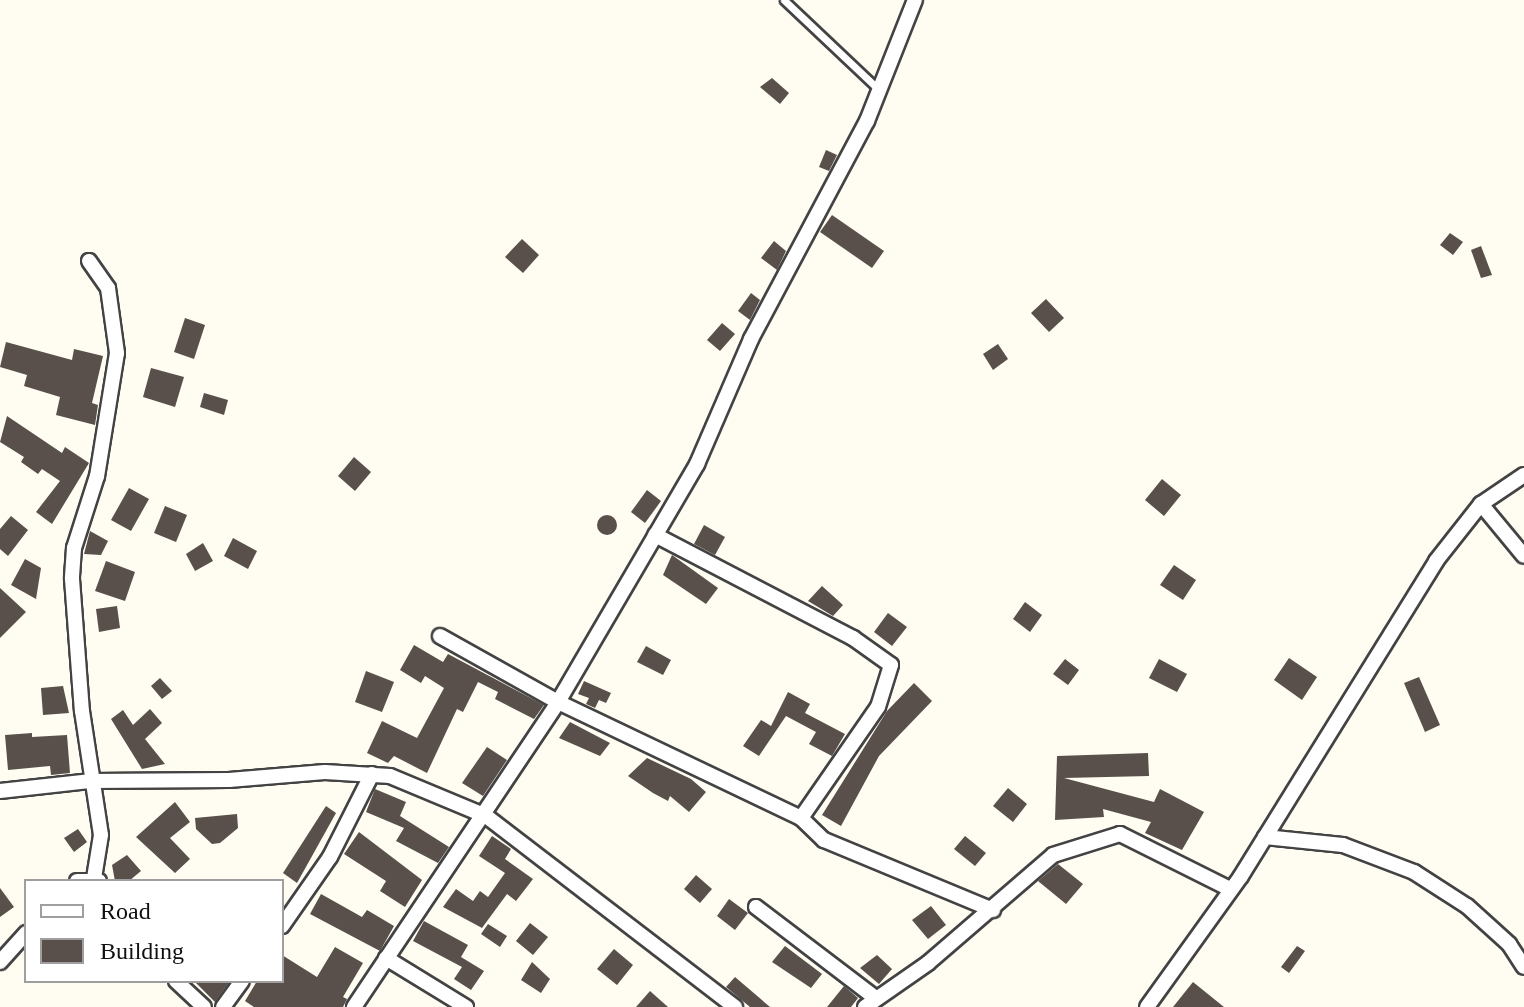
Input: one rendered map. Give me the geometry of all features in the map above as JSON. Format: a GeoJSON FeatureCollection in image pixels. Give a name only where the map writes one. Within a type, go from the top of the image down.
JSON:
{"type":"FeatureCollection","features":[{"type":"Feature","properties":{"kind":"street"},"geometry":{"type":"LineString","coordinates":[[354,1007],[486,816],[558,702],[697,464],[751,339],[879,90],[915,0]]}},
{"type":"Feature","properties":{"kind":"street"},"geometry":{"type":"LineString","coordinates":[[89,261],[108,288],[117,353],[97,476],[74,548],[72,579],[91,781],[101,835],[97,879]]}},
{"type":"Feature","properties":{"kind":"street"},"geometry":{"type":"LineString","coordinates":[[1147,1007],[1265,837],[1436,561],[1481,504],[1524,475]]}},
{"type":"Feature","properties":{"kind":"street"},"geometry":{"type":"LineString","coordinates":[[1481,504],[1524,556]]}},
{"type":"Feature","properties":{"kind":"street"},"geometry":{"type":"LineString","coordinates":[[655,535],[853,638],[891,665],[878,707],[801,818]]}},
{"type":"Feature","properties":{"kind":"street"},"geometry":{"type":"LineString","coordinates":[[440,636],[558,702],[801,818],[824,840],[993,910]]}},
{"type":"Feature","properties":{"kind":"street"},"geometry":{"type":"LineString","coordinates":[[284,923],[330,857],[372,774]]}},
{"type":"Feature","properties":{"kind":"street"},"geometry":{"type":"LineString","coordinates":[[0,791],[91,781],[372,774],[418,787],[486,816],[735,1007]]}},
{"type":"Feature","properties":{"kind":"street"},"geometry":{"type":"LineString","coordinates":[[756,907],[870,1002],[928,963],[1053,855],[1120,834],[1230,889]]}},
{"type":"Feature","properties":{"kind":"street"},"geometry":{"type":"LineString","coordinates":[[1265,837],[1343,845],[1414,872],[1467,906],[1509,944],[1524,967]]}},
{"type":"Feature","properties":{"kind":"street"},"geometry":{"type":"LineString","coordinates":[[0,962],[24,935]]}},
{"type":"Feature","properties":{"kind":"street"},"geometry":{"type":"LineString","coordinates":[[386,958],[466,1007]]}},
{"type":"Feature","properties":{"kind":"street"},"geometry":{"type":"LineString","coordinates":[[178,983],[204,1007]]}},
{"type":"Feature","properties":{"kind":"street"},"geometry":{"type":"LineString","coordinates":[[223,1007],[241,983]]}},
{"type":"Feature","properties":{"kind":"lane"},"geometry":{"type":"LineString","coordinates":[[784,0],[879,90]]}},
{"type":"Feature","properties":{"kind":"building"},"geometry":{"type":"Polygon","coordinates":[[[772,78],[789,93],[780,104],[760,87],[772,78]]]}},
{"type":"Feature","properties":{"kind":"building"},"geometry":{"type":"Polygon","coordinates":[[[826,150],[837,155],[829,171],[819,167],[826,150]]]}},
{"type":"Feature","properties":{"kind":"building"},"geometry":{"type":"Polygon","coordinates":[[[832,215],[884,251],[872,268],[820,232],[832,215]]]}},
{"type":"Feature","properties":{"kind":"building"},"geometry":{"type":"Polygon","coordinates":[[[1450,233],[1463,242],[1453,255],[1440,245],[1450,233]]]}},
{"type":"Feature","properties":{"kind":"building"},"geometry":{"type":"Polygon","coordinates":[[[522,239],[539,255],[523,273],[505,257],[522,239]]]}},
{"type":"Feature","properties":{"kind":"building"},"geometry":{"type":"Polygon","coordinates":[[[774,241],[786,251],[777,270],[761,258],[774,241]]]}},
{"type":"Feature","properties":{"kind":"building"},"geometry":{"type":"Polygon","coordinates":[[[1481,246],[1492,275],[1481,278],[1471,250],[1481,246]]]}},
{"type":"Feature","properties":{"kind":"building"},"geometry":{"type":"Polygon","coordinates":[[[751,293],[760,300],[750,320],[738,311],[751,293]]]}},
{"type":"Feature","properties":{"kind":"building"},"geometry":{"type":"Polygon","coordinates":[[[1046,299],[1064,318],[1049,332],[1031,313],[1046,299]]]}},
{"type":"Feature","properties":{"kind":"building"},"geometry":{"type":"Polygon","coordinates":[[[185,318],[205,325],[194,359],[174,352],[185,318]]]}},
{"type":"Feature","properties":{"kind":"building"},"geometry":{"type":"Polygon","coordinates":[[[722,323],[735,334],[720,351],[707,340],[722,323]]]}},
{"type":"Feature","properties":{"kind":"building"},"geometry":{"type":"Polygon","coordinates":[[[6,342],[72,360],[74,349],[103,356],[92,403],[98,405],[95,425],[56,415],[60,397],[24,386],[27,375],[0,367],[6,342]]]}},
{"type":"Feature","properties":{"kind":"building"},"geometry":{"type":"Polygon","coordinates":[[[998,344],[1008,359],[993,370],[983,354],[998,344]]]}},
{"type":"Feature","properties":{"kind":"building"},"geometry":{"type":"Polygon","coordinates":[[[151,368],[184,377],[175,407],[143,397],[151,368]]]}},
{"type":"Feature","properties":{"kind":"building"},"geometry":{"type":"Polygon","coordinates":[[[204,393],[228,400],[224,415],[200,407],[204,393]]]}},
{"type":"Feature","properties":{"kind":"building"},"geometry":{"type":"Polygon","coordinates":[[[7,416],[62,453],[65,447],[89,463],[52,524],[36,512],[60,481],[42,469],[38,474],[21,462],[24,457],[0,442],[7,416]]]}},
{"type":"Feature","properties":{"kind":"building"},"geometry":{"type":"Polygon","coordinates":[[[354,457],[371,472],[355,491],[338,476],[354,457]]]}},
{"type":"Feature","properties":{"kind":"building"},"geometry":{"type":"Polygon","coordinates":[[[1162,479],[1181,495],[1164,516],[1145,500],[1162,479]]]}},
{"type":"Feature","properties":{"kind":"building"},"geometry":{"type":"Polygon","coordinates":[[[129,488],[149,499],[131,531],[111,520],[129,488]]]}},
{"type":"Feature","properties":{"kind":"building"},"geometry":{"type":"Polygon","coordinates":[[[647,490],[661,501],[645,523],[631,512],[647,490]]]}},
{"type":"Feature","properties":{"kind":"building"},"geometry":{"type":"Polygon","coordinates":[[[165,506],[187,515],[176,542],[154,533],[165,506]]]}},
{"type":"Feature","properties":{"kind":"building"},"geometry":{"type":"Polygon","coordinates":[[[607,515],[614,518],[617,525],[614,532],[607,535],[600,532],[597,525],[600,518],[607,515]]]}},
{"type":"Feature","properties":{"kind":"building"},"geometry":{"type":"Polygon","coordinates":[[[11,516],[28,530],[8,556],[0,549],[0,529],[11,516]]]}},
{"type":"Feature","properties":{"kind":"building"},"geometry":{"type":"Polygon","coordinates":[[[704,525],[725,537],[715,555],[694,544],[704,525]]]}},
{"type":"Feature","properties":{"kind":"building"},"geometry":{"type":"Polygon","coordinates":[[[90,531],[108,541],[101,555],[84,554],[90,531]]]}},
{"type":"Feature","properties":{"kind":"building"},"geometry":{"type":"Polygon","coordinates":[[[233,538],[257,551],[248,569],[224,556],[233,538]]]}},
{"type":"Feature","properties":{"kind":"building"},"geometry":{"type":"Polygon","coordinates":[[[203,543],[213,561],[195,571],[186,554],[203,543]]]}},
{"type":"Feature","properties":{"kind":"building"},"geometry":{"type":"Polygon","coordinates":[[[672,555],[718,588],[706,604],[663,575],[672,555]]]}},
{"type":"Feature","properties":{"kind":"building"},"geometry":{"type":"Polygon","coordinates":[[[25,559],[41,568],[36,599],[11,585],[25,559]]]}},
{"type":"Feature","properties":{"kind":"building"},"geometry":{"type":"Polygon","coordinates":[[[106,561],[135,572],[125,601],[95,591],[106,561]]]}},
{"type":"Feature","properties":{"kind":"building"},"geometry":{"type":"Polygon","coordinates":[[[1174,565],[1196,580],[1183,600],[1160,585],[1174,565]]]}},
{"type":"Feature","properties":{"kind":"building"},"geometry":{"type":"Polygon","coordinates":[[[822,586],[843,605],[833,616],[808,601],[822,586]]]}},
{"type":"Feature","properties":{"kind":"building"},"geometry":{"type":"Polygon","coordinates":[[[0,588],[26,612],[0,638],[0,588]]]}},
{"type":"Feature","properties":{"kind":"building"},"geometry":{"type":"Polygon","coordinates":[[[1025,602],[1042,615],[1030,632],[1013,619],[1025,602]]]}},
{"type":"Feature","properties":{"kind":"building"},"geometry":{"type":"Polygon","coordinates":[[[117,606],[120,628],[99,632],[96,609],[117,606]]]}},
{"type":"Feature","properties":{"kind":"building"},"geometry":{"type":"Polygon","coordinates":[[[888,613],[907,627],[892,646],[874,632],[888,613]]]}},
{"type":"Feature","properties":{"kind":"building"},"geometry":{"type":"Polygon","coordinates":[[[414,645],[443,662],[448,654],[544,705],[534,719],[495,699],[498,692],[478,682],[463,712],[457,709],[427,773],[394,756],[388,763],[367,753],[382,721],[417,738],[444,688],[425,676],[421,683],[400,670],[414,645]]]}},
{"type":"Feature","properties":{"kind":"building"},"geometry":{"type":"Polygon","coordinates":[[[646,646],[671,660],[663,675],[637,662],[646,646]]]}},
{"type":"Feature","properties":{"kind":"building"},"geometry":{"type":"Polygon","coordinates":[[[1289,658],[1317,677],[1302,700],[1274,680],[1289,658]]]}},
{"type":"Feature","properties":{"kind":"building"},"geometry":{"type":"Polygon","coordinates":[[[1065,659],[1079,670],[1068,685],[1053,674],[1065,659]]]}},
{"type":"Feature","properties":{"kind":"building"},"geometry":{"type":"Polygon","coordinates":[[[1159,659],[1187,674],[1177,692],[1149,678],[1159,659]]]}},
{"type":"Feature","properties":{"kind":"building"},"geometry":{"type":"Polygon","coordinates":[[[366,671],[394,682],[382,712],[355,702],[366,671]]]}},
{"type":"Feature","properties":{"kind":"building"},"geometry":{"type":"Polygon","coordinates":[[[1419,677],[1440,725],[1425,732],[1404,683],[1419,677]]]}},
{"type":"Feature","properties":{"kind":"building"},"geometry":{"type":"Polygon","coordinates":[[[160,678],[172,691],[162,699],[151,686],[160,678]]]}},
{"type":"Feature","properties":{"kind":"building"},"geometry":{"type":"Polygon","coordinates":[[[584,681],[611,693],[606,703],[599,700],[595,708],[586,704],[589,698],[578,694],[584,681]]]}},
{"type":"Feature","properties":{"kind":"building"},"geometry":{"type":"Polygon","coordinates":[[[914,683],[932,701],[879,756],[841,826],[822,815],[887,711],[914,683]]]}},
{"type":"Feature","properties":{"kind":"building"},"geometry":{"type":"Polygon","coordinates":[[[63,686],[69,713],[43,715],[41,688],[63,686]]]}},
{"type":"Feature","properties":{"kind":"building"},"geometry":{"type":"Polygon","coordinates":[[[788,692],[810,704],[805,713],[845,734],[832,756],[809,744],[816,732],[786,716],[759,756],[743,746],[761,720],[771,726],[788,692]]]}},
{"type":"Feature","properties":{"kind":"building"},"geometry":{"type":"Polygon","coordinates":[[[150,709],[162,723],[145,739],[165,764],[142,769],[111,719],[123,710],[133,725],[150,709]]]}},
{"type":"Feature","properties":{"kind":"building"},"geometry":{"type":"Polygon","coordinates":[[[570,722],[610,743],[600,756],[559,738],[570,722]]]}},
{"type":"Feature","properties":{"kind":"building"},"geometry":{"type":"Polygon","coordinates":[[[32,733],[32,737],[67,735],[70,773],[51,775],[50,766],[8,770],[5,735],[32,733]]]}},
{"type":"Feature","properties":{"kind":"building"},"geometry":{"type":"Polygon","coordinates":[[[487,747],[507,760],[483,796],[462,783],[487,747]]]}},
{"type":"Feature","properties":{"kind":"building"},"geometry":{"type":"Polygon","coordinates":[[[1148,753],[1149,776],[1064,778],[1154,802],[1160,789],[1204,812],[1182,850],[1145,833],[1151,822],[1103,809],[1104,817],[1055,820],[1057,756],[1148,753]]]}},
{"type":"Feature","properties":{"kind":"building"},"geometry":{"type":"Polygon","coordinates":[[[647,758],[691,779],[706,792],[689,812],[670,796],[668,801],[628,776],[647,758]]]}},
{"type":"Feature","properties":{"kind":"building"},"geometry":{"type":"Polygon","coordinates":[[[1008,788],[1027,804],[1013,822],[993,806],[1008,788]]]}},
{"type":"Feature","properties":{"kind":"building"},"geometry":{"type":"Polygon","coordinates":[[[375,789],[406,802],[400,816],[449,847],[438,863],[396,841],[404,828],[366,812],[375,789]]]}},
{"type":"Feature","properties":{"kind":"building"},"geometry":{"type":"Polygon","coordinates":[[[175,802],[190,822],[170,838],[190,859],[175,873],[136,837],[175,802]]]}},
{"type":"Feature","properties":{"kind":"building"},"geometry":{"type":"Polygon","coordinates":[[[326,806],[336,813],[297,883],[283,873],[326,806]]]}},
{"type":"Feature","properties":{"kind":"building"},"geometry":{"type":"Polygon","coordinates":[[[237,814],[238,828],[220,843],[212,844],[196,829],[195,818],[237,814]]]}},
{"type":"Feature","properties":{"kind":"building"},"geometry":{"type":"Polygon","coordinates":[[[78,829],[87,842],[74,852],[64,838],[78,829]]]}},
{"type":"Feature","properties":{"kind":"building"},"geometry":{"type":"Polygon","coordinates":[[[359,832],[422,880],[405,907],[380,891],[386,881],[344,854],[359,832]]]}},
{"type":"Feature","properties":{"kind":"building"},"geometry":{"type":"Polygon","coordinates":[[[492,836],[511,849],[505,859],[533,879],[516,901],[507,894],[482,928],[443,907],[456,889],[473,901],[480,891],[488,897],[505,873],[479,856],[492,836]]]}},
{"type":"Feature","properties":{"kind":"building"},"geometry":{"type":"Polygon","coordinates":[[[965,836],[986,853],[975,866],[954,849],[965,836]]]}},
{"type":"Feature","properties":{"kind":"building"},"geometry":{"type":"Polygon","coordinates":[[[127,855],[141,871],[131,879],[115,879],[112,865],[127,855]]]}},
{"type":"Feature","properties":{"kind":"building"},"geometry":{"type":"Polygon","coordinates":[[[1058,864],[1083,884],[1066,904],[1038,881],[1058,864]]]}},
{"type":"Feature","properties":{"kind":"building"},"geometry":{"type":"Polygon","coordinates":[[[696,875],[712,889],[700,903],[684,889],[696,875]]]}},
{"type":"Feature","properties":{"kind":"building"},"geometry":{"type":"Polygon","coordinates":[[[0,888],[14,907],[0,917],[0,888]]]}},
{"type":"Feature","properties":{"kind":"building"},"geometry":{"type":"Polygon","coordinates":[[[321,894],[362,917],[367,910],[394,926],[380,951],[310,914],[321,894]]]}},
{"type":"Feature","properties":{"kind":"building"},"geometry":{"type":"Polygon","coordinates":[[[729,899],[748,913],[735,930],[717,916],[729,899]]]}},
{"type":"Feature","properties":{"kind":"building"},"geometry":{"type":"Polygon","coordinates":[[[931,906],[946,925],[928,939],[912,920],[931,906]]]}},
{"type":"Feature","properties":{"kind":"building"},"geometry":{"type":"Polygon","coordinates":[[[424,921],[468,945],[461,957],[484,971],[471,990],[454,979],[462,967],[413,941],[424,921]]]}},
{"type":"Feature","properties":{"kind":"building"},"geometry":{"type":"Polygon","coordinates":[[[530,923],[548,937],[533,955],[516,941],[530,923]]]}},
{"type":"Feature","properties":{"kind":"building"},"geometry":{"type":"Polygon","coordinates":[[[488,924],[507,936],[500,947],[481,934],[488,924]]]}},
{"type":"Feature","properties":{"kind":"building"},"geometry":{"type":"Polygon","coordinates":[[[785,946],[822,974],[811,988],[772,962],[785,946]]]}},
{"type":"Feature","properties":{"kind":"building"},"geometry":{"type":"Polygon","coordinates":[[[1297,946],[1305,951],[1289,973],[1281,967],[1297,946]]]}},
{"type":"Feature","properties":{"kind":"building"},"geometry":{"type":"Polygon","coordinates":[[[335,947],[363,963],[343,997],[347,999],[343,1007],[254,1007],[245,1001],[256,983],[284,983],[284,956],[317,977],[335,947]]]}},
{"type":"Feature","properties":{"kind":"building"},"geometry":{"type":"Polygon","coordinates":[[[614,949],[633,965],[617,985],[597,969],[614,949]]]}},
{"type":"Feature","properties":{"kind":"building"},"geometry":{"type":"Polygon","coordinates":[[[877,955],[892,969],[879,984],[860,968],[877,955]]]}},
{"type":"Feature","properties":{"kind":"building"},"geometry":{"type":"Polygon","coordinates":[[[532,962],[550,979],[541,993],[521,980],[532,962]]]}},
{"type":"Feature","properties":{"kind":"building"},"geometry":{"type":"Polygon","coordinates":[[[735,977],[770,1007],[750,1007],[726,987],[735,977]]]}},
{"type":"Feature","properties":{"kind":"building"},"geometry":{"type":"Polygon","coordinates":[[[1193,982],[1224,1007],[1173,1007],[1193,982]]]}},
{"type":"Feature","properties":{"kind":"building"},"geometry":{"type":"Polygon","coordinates":[[[196,983],[229,983],[215,1002],[196,983]]]}},
{"type":"Feature","properties":{"kind":"building"},"geometry":{"type":"Polygon","coordinates":[[[844,986],[858,998],[851,1007],[827,1007],[844,986]]]}},
{"type":"Feature","properties":{"kind":"building"},"geometry":{"type":"Polygon","coordinates":[[[650,991],[668,1007],[636,1007],[650,991]]]}}]}
